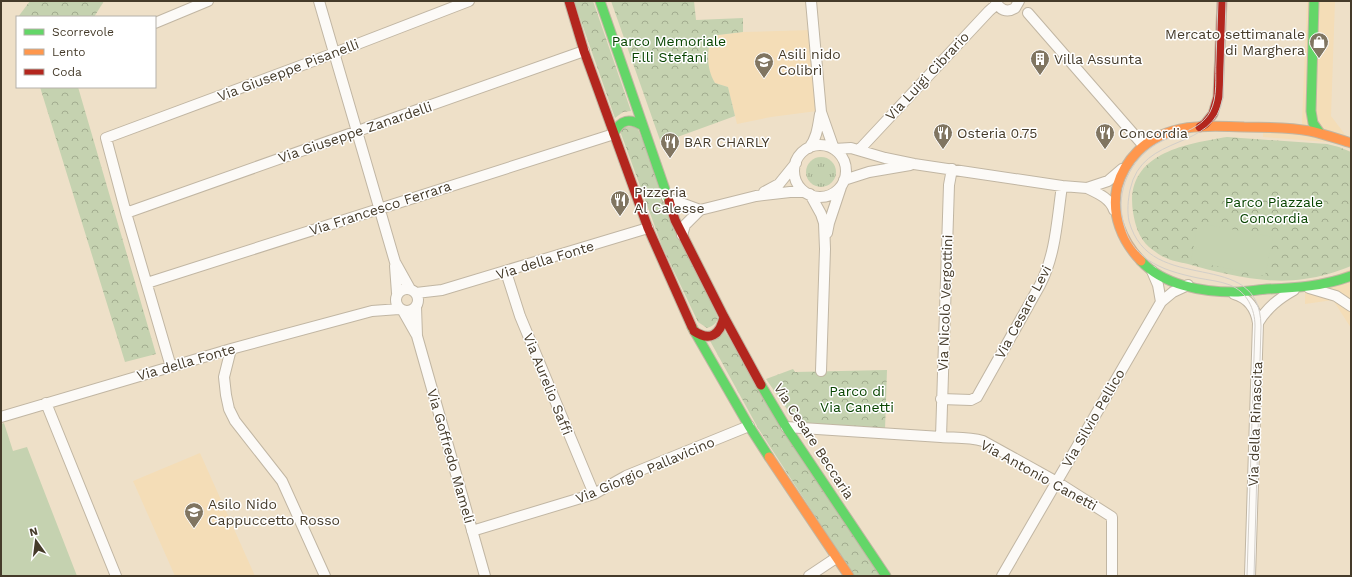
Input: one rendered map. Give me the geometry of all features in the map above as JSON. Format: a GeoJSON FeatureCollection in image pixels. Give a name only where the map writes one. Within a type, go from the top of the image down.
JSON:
{"type":"FeatureCollection","features":[{"type":"Feature","properties":{"kind":"street"},"geometry":{"type":"LineString","coordinates":[[156,23],[208,1]]}},
{"type":"Feature","properties":{"kind":"street"},"geometry":{"type":"LineString","coordinates":[[319,1],[395,262],[417,296],[417,305],[410,311],[401,310],[395,303],[395,262]]}},
{"type":"Feature","properties":{"kind":"street","name":"Via Giuseppe Pisanelli"},"geometry":{"type":"LineString","coordinates":[[126,212],[106,138],[469,1]]}},
{"type":"Feature","properties":{"kind":"street"},"geometry":{"type":"LineString","coordinates":[[569,1],[584,51],[648,228],[694,330],[748,426],[849,576]]}},
{"type":"Feature","properties":{"kind":"street","name":"Via Cesare Beccaria"},"geometry":{"type":"LineString","coordinates":[[600,1],[644,126],[667,198],[682,235],[757,378],[786,427],[886,576]]}},
{"type":"Feature","properties":{"kind":"street"},"geometry":{"type":"LineString","coordinates":[[811,1],[821,112],[834,149],[842,157],[846,173],[829,223],[825,249]]}},
{"type":"Feature","properties":{"kind":"street"},"geometry":{"type":"LineString","coordinates":[[1008,11],[1015,8],[1020,1],[1028,13],[1143,145]]}},
{"type":"Feature","properties":{"kind":"street"},"geometry":{"type":"LineString","coordinates":[[1200,127],[1205,124],[1213,114],[1218,97],[1222,1]]}},
{"type":"Feature","properties":{"kind":"street"},"geometry":{"type":"LineString","coordinates":[[1314,1],[1311,111],[1313,123],[1320,133]]}},
{"type":"Feature","properties":{"kind":"street"},"geometry":{"type":"LineString","coordinates":[[997,3],[1002,9],[1008,11],[1028,13]]}},
{"type":"Feature","properties":{"kind":"street","name":"Via Luigi Cibrario"},"geometry":{"type":"LineString","coordinates":[[859,150],[997,3]]}},
{"type":"Feature","properties":{"kind":"street","name":"Via Giuseppe Zanardelli"},"geometry":{"type":"LineString","coordinates":[[126,212],[584,51]]}},
{"type":"Feature","properties":{"kind":"street"},"geometry":{"type":"LineString","coordinates":[[809,148],[818,129],[821,112]]}},
{"type":"Feature","properties":{"kind":"street"},"geometry":{"type":"LineString","coordinates":[[614,134],[617,126],[625,121],[634,120],[644,126]]}},
{"type":"Feature","properties":{"kind":"street"},"geometry":{"type":"LineString","coordinates":[[821,371],[825,249],[823,218],[807,193],[800,186],[794,171],[800,154],[809,148],[817,145],[834,149],[850,148],[885,158],[914,164],[1062,186],[1087,188],[1102,184],[1112,178],[1124,167],[1143,145],[1167,132],[1217,126],[1284,128],[1320,133],[1351,143]]}},
{"type":"Feature","properties":{"kind":"street","name":"Via Francesco Ferrara"},"geometry":{"type":"LineString","coordinates":[[147,283],[614,134]]}},
{"type":"Feature","properties":{"kind":"street"},"geometry":{"type":"LineString","coordinates":[[756,196],[779,184],[796,163]]}},
{"type":"Feature","properties":{"kind":"street"},"geometry":{"type":"LineString","coordinates":[[682,235],[687,223],[700,210],[756,196],[790,192],[823,196],[830,195],[842,183],[862,174],[914,164]]}},
{"type":"Feature","properties":{"kind":"street"},"geometry":{"type":"LineString","coordinates":[[1114,210],[1117,187],[1124,167]]}},
{"type":"Feature","properties":{"kind":"street","name":"Via Nicolò Vergottini"},"geometry":{"type":"LineString","coordinates":[[940,437],[949,185],[952,169]]}},
{"type":"Feature","properties":{"kind":"street","name":"Via Cesare Levi"},"geometry":{"type":"LineString","coordinates":[[941,399],[971,400],[977,397],[1046,273],[1052,253],[1062,186]]}},
{"type":"Feature","properties":{"kind":"street"},"geometry":{"type":"LineString","coordinates":[[1087,188],[1105,198],[1112,204],[1118,227],[1127,246],[1139,260],[1152,271],[1165,278],[1188,285],[1224,292],[1307,288],[1338,281],[1351,276]]}},
{"type":"Feature","properties":{"kind":"street"},"geometry":{"type":"LineString","coordinates":[[667,198],[700,210]]}},
{"type":"Feature","properties":{"kind":"street"},"geometry":{"type":"LineString","coordinates":[[126,212],[171,367]]}},
{"type":"Feature","properties":{"kind":"street","name":"Via della Fonte"},"geometry":{"type":"LineString","coordinates":[[413,291],[442,290],[506,272],[648,228]]}},
{"type":"Feature","properties":{"kind":"street"},"geometry":{"type":"LineString","coordinates":[[1152,271],[1158,285],[1161,302],[1173,292],[1188,285]]}},
{"type":"Feature","properties":{"kind":"street","name":"Via Aurelio Saffi"},"geometry":{"type":"LineString","coordinates":[[506,272],[520,316],[594,494]]}},
{"type":"Feature","properties":{"kind":"street"},"geometry":{"type":"LineString","coordinates":[[1307,288],[1336,296],[1351,306]]}},
{"type":"Feature","properties":{"kind":"street"},"geometry":{"type":"LineString","coordinates":[[396,296],[403,289],[413,291]]}},
{"type":"Feature","properties":{"kind":"street"},"geometry":{"type":"LineString","coordinates":[[1258,323],[1266,310],[1273,303],[1294,289]]}},
{"type":"Feature","properties":{"kind":"street","name":"Via della Fonte"},"geometry":{"type":"LineString","coordinates":[[417,305],[442,290]]}},
{"type":"Feature","properties":{"kind":"street","name":"Via della Rinascita"},"geometry":{"type":"LineString","coordinates":[[1224,292],[1239,295],[1247,300],[1256,312],[1258,323],[1250,576]]}},
{"type":"Feature","properties":{"kind":"street","name":"Via della Fonte"},"geometry":{"type":"LineString","coordinates":[[372,311],[396,296]]}},
{"type":"Feature","properties":{"kind":"street","name":"Via Silvio Pellico"},"geometry":{"type":"LineString","coordinates":[[1002,576],[1161,302]]}},
{"type":"Feature","properties":{"kind":"street","name":"Via Goffredo Mameli"},"geometry":{"type":"LineString","coordinates":[[417,305],[417,336],[485,576]]}},
{"type":"Feature","properties":{"kind":"street","name":"Via della Fonte"},"geometry":{"type":"LineString","coordinates":[[1,417],[231,349],[372,311],[401,310]]}},
{"type":"Feature","properties":{"kind":"street","name":"Via Goffredo Mameli"},"geometry":{"type":"LineString","coordinates":[[401,310],[417,336]]}},
{"type":"Feature","properties":{"kind":"street"},"geometry":{"type":"LineString","coordinates":[[694,330],[701,336],[706,337],[716,334],[723,325],[724,317]]}},
{"type":"Feature","properties":{"kind":"street"},"geometry":{"type":"LineString","coordinates":[[231,349],[224,377],[229,409],[235,421],[282,481],[325,576]]}},
{"type":"Feature","properties":{"kind":"street"},"geometry":{"type":"LineString","coordinates":[[46,403],[116,576]]}},
{"type":"Feature","properties":{"kind":"street","name":"Via Giorgio Pallavicino"},"geometry":{"type":"LineString","coordinates":[[472,531],[594,494],[626,476],[748,426]]}},
{"type":"Feature","properties":{"kind":"street","name":"Via Antonio Canetti"},"geometry":{"type":"LineString","coordinates":[[786,427],[968,438],[983,441],[1057,482],[1112,517],[1112,576]]}},
{"type":"Feature","properties":{"kind":"street"},"geometry":{"type":"LineString","coordinates":[[810,576],[836,558]]}},
{"type":"Feature","properties":{"kind":"shaded area","name":"Mercato settimanale di Marghera"},"geometry":{"type":"Polygon","coordinates":[[[1307,1],[1335,1],[1331,116],[1347,137],[1327,142],[1263,137],[1263,124],[1302,124],[1307,1]]]}},
{"type":"Feature","properties":{"kind":"shaded area","name":"Asili nido Colibrì"},"geometry":{"type":"Polygon","coordinates":[[[811,30],[817,111],[771,117],[737,124],[728,87],[715,83],[710,75],[707,57],[710,40],[718,35],[743,32],[811,30]]]}},
{"type":"Feature","properties":{"kind":"shaded area"},"geometry":{"type":"Polygon","coordinates":[[[1351,269],[1351,328],[1333,300],[1305,304],[1305,281],[1330,277],[1351,269]]]}},
{"type":"Feature","properties":{"kind":"shaded area","name":"Asilo Nido Cappuccetto Rosso"},"geometry":{"type":"Polygon","coordinates":[[[200,453],[255,576],[175,576],[133,481],[200,453]]]}},
{"type":"Feature","properties":{"kind":"green space"},"geometry":{"type":"Polygon","coordinates":[[[30,1],[104,1],[95,16],[19,16],[30,1]]]}},
{"type":"Feature","properties":{"kind":"green space"},"geometry":{"type":"Polygon","coordinates":[[[574,1],[593,1],[631,111],[623,112],[615,118],[574,1]]]}},
{"type":"Feature","properties":{"kind":"green space","name":"Parco Memoriale F.lli Stefani"},"geometry":{"type":"Polygon","coordinates":[[[611,1],[694,1],[696,20],[743,18],[743,32],[718,35],[710,40],[708,52],[708,62],[712,78],[715,83],[728,87],[735,116],[661,143],[611,1]]]}},
{"type":"Feature","properties":{"kind":"green space"},"geometry":{"type":"Polygon","coordinates":[[[40,88],[78,88],[156,354],[125,362],[40,88]]]}},
{"type":"Feature","properties":{"kind":"green space"},"geometry":{"type":"Polygon","coordinates":[[[622,127],[637,127],[718,318],[715,323],[707,328],[698,322],[662,246],[620,131],[622,127]]]}},
{"type":"Feature","properties":{"kind":"green space","name":"Parco Piazzale Concordia"},"geometry":{"type":"Polygon","coordinates":[[[1227,137],[1327,144],[1351,152],[1351,266],[1328,274],[1310,278],[1276,281],[1261,280],[1231,275],[1173,260],[1160,255],[1149,247],[1138,231],[1133,212],[1133,192],[1138,177],[1147,165],[1160,155],[1193,144],[1227,137]]]}},
{"type":"Feature","properties":{"kind":"green space"},"geometry":{"type":"Polygon","coordinates":[[[821,157],[832,161],[836,172],[832,183],[821,187],[810,183],[806,172],[810,161],[821,157]]]}},
{"type":"Feature","properties":{"kind":"green space"},"geometry":{"type":"Polygon","coordinates":[[[1198,223],[1273,237],[1265,276],[1191,261],[1198,223]]]}},
{"type":"Feature","properties":{"kind":"green space"},"geometry":{"type":"Polygon","coordinates":[[[724,330],[882,576],[854,576],[758,428],[709,339],[724,330]]]}},
{"type":"Feature","properties":{"kind":"green space","name":"Parco di Via Canetti"},"geometry":{"type":"Polygon","coordinates":[[[793,369],[795,372],[887,370],[885,430],[798,425],[766,379],[793,369]]]}},
{"type":"Feature","properties":{"kind":"green space"},"geometry":{"type":"Polygon","coordinates":[[[4,423],[13,451],[27,447],[77,576],[1,576],[1,424],[4,423]]]}},
{"type":"Feature","properties":{"kind":"tram line"},"geometry":{"type":"LineString","coordinates":[[1218,1],[1215,93],[1213,106],[1206,118],[1201,123],[1189,130],[1162,141],[1143,154],[1130,172],[1125,182],[1121,204],[1122,216],[1131,243],[1148,260],[1159,266],[1184,275],[1230,285],[1241,292],[1252,307],[1255,326],[1247,576]]}},
{"type":"Feature","properties":{"kind":"tram line"},"geometry":{"type":"LineString","coordinates":[[1226,1],[1223,97],[1217,115],[1207,127],[1148,158],[1137,171],[1130,190],[1128,213],[1129,221],[1141,245],[1158,259],[1180,267],[1224,277],[1243,286],[1256,301],[1261,326],[1254,576]]}},
{"type":"Feature","properties":{"kind":"traffic: fast"},"geometry":{"type":"LineString","coordinates":[[600,1],[669,201]]}},
{"type":"Feature","properties":{"kind":"traffic: fast"},"geometry":{"type":"LineString","coordinates":[[1314,1],[1311,111],[1313,123],[1320,133]]}},
{"type":"Feature","properties":{"kind":"traffic: fast"},"geometry":{"type":"LineString","coordinates":[[614,134],[619,125],[626,121],[638,123],[643,126]]}},
{"type":"Feature","properties":{"kind":"traffic: fast"},"geometry":{"type":"LineString","coordinates":[[1141,261],[1160,276],[1184,286],[1222,292],[1242,292],[1310,286],[1351,276]]}},
{"type":"Feature","properties":{"kind":"traffic: fast"},"geometry":{"type":"LineString","coordinates":[[692,327],[749,426],[769,457]]}},
{"type":"Feature","properties":{"kind":"traffic: fast"},"geometry":{"type":"LineString","coordinates":[[761,385],[786,427],[886,576]]}},
{"type":"Feature","properties":{"kind":"traffic: slow"},"geometry":{"type":"LineString","coordinates":[[1141,261],[1128,245],[1120,227],[1116,208],[1117,187],[1125,167],[1134,155],[1149,142],[1161,135],[1202,126],[1277,128],[1310,131],[1351,143]]}},
{"type":"Feature","properties":{"kind":"traffic: slow"},"geometry":{"type":"LineString","coordinates":[[769,457],[849,576]]}},
{"type":"Feature","properties":{"kind":"traffic: jam"},"geometry":{"type":"LineString","coordinates":[[569,1],[584,51],[648,228],[692,327]]}},
{"type":"Feature","properties":{"kind":"traffic: jam"},"geometry":{"type":"LineString","coordinates":[[1200,127],[1205,124],[1213,114],[1218,97],[1222,1]]}},
{"type":"Feature","properties":{"kind":"traffic: jam"},"geometry":{"type":"LineString","coordinates":[[669,201],[675,220],[724,317],[761,385]]}},
{"type":"Feature","properties":{"kind":"traffic: jam"},"geometry":{"type":"LineString","coordinates":[[694,331],[705,336],[714,335],[720,328],[724,317]]}},
{"type":"Feature","properties":{"kind":"place","name":"Mercato settimanale di Marghera"},"geometry":{"type":"Point","coordinates":[1319,59]}},
{"type":"Feature","properties":{"kind":"place","name":"Villa Assunta"},"geometry":{"type":"Point","coordinates":[1040,76]}},
{"type":"Feature","properties":{"kind":"place","name":"Asili nido Colibrì"},"geometry":{"type":"Point","coordinates":[764,79]}},
{"type":"Feature","properties":{"kind":"place","name":"Osteria 0.75"},"geometry":{"type":"Point","coordinates":[943,150]}},
{"type":"Feature","properties":{"kind":"place","name":"Concordia"},"geometry":{"type":"Point","coordinates":[1105,150]}},
{"type":"Feature","properties":{"kind":"place","name":"BAR CHARLY"},"geometry":{"type":"Point","coordinates":[670,159]}},
{"type":"Feature","properties":{"kind":"place","name":"Pizzeria Al Calesse"},"geometry":{"type":"Point","coordinates":[620,217]}},
{"type":"Feature","properties":{"kind":"place","name":"Asilo Nido Cappuccetto Rosso"},"geometry":{"type":"Point","coordinates":[194,529]}}]}
